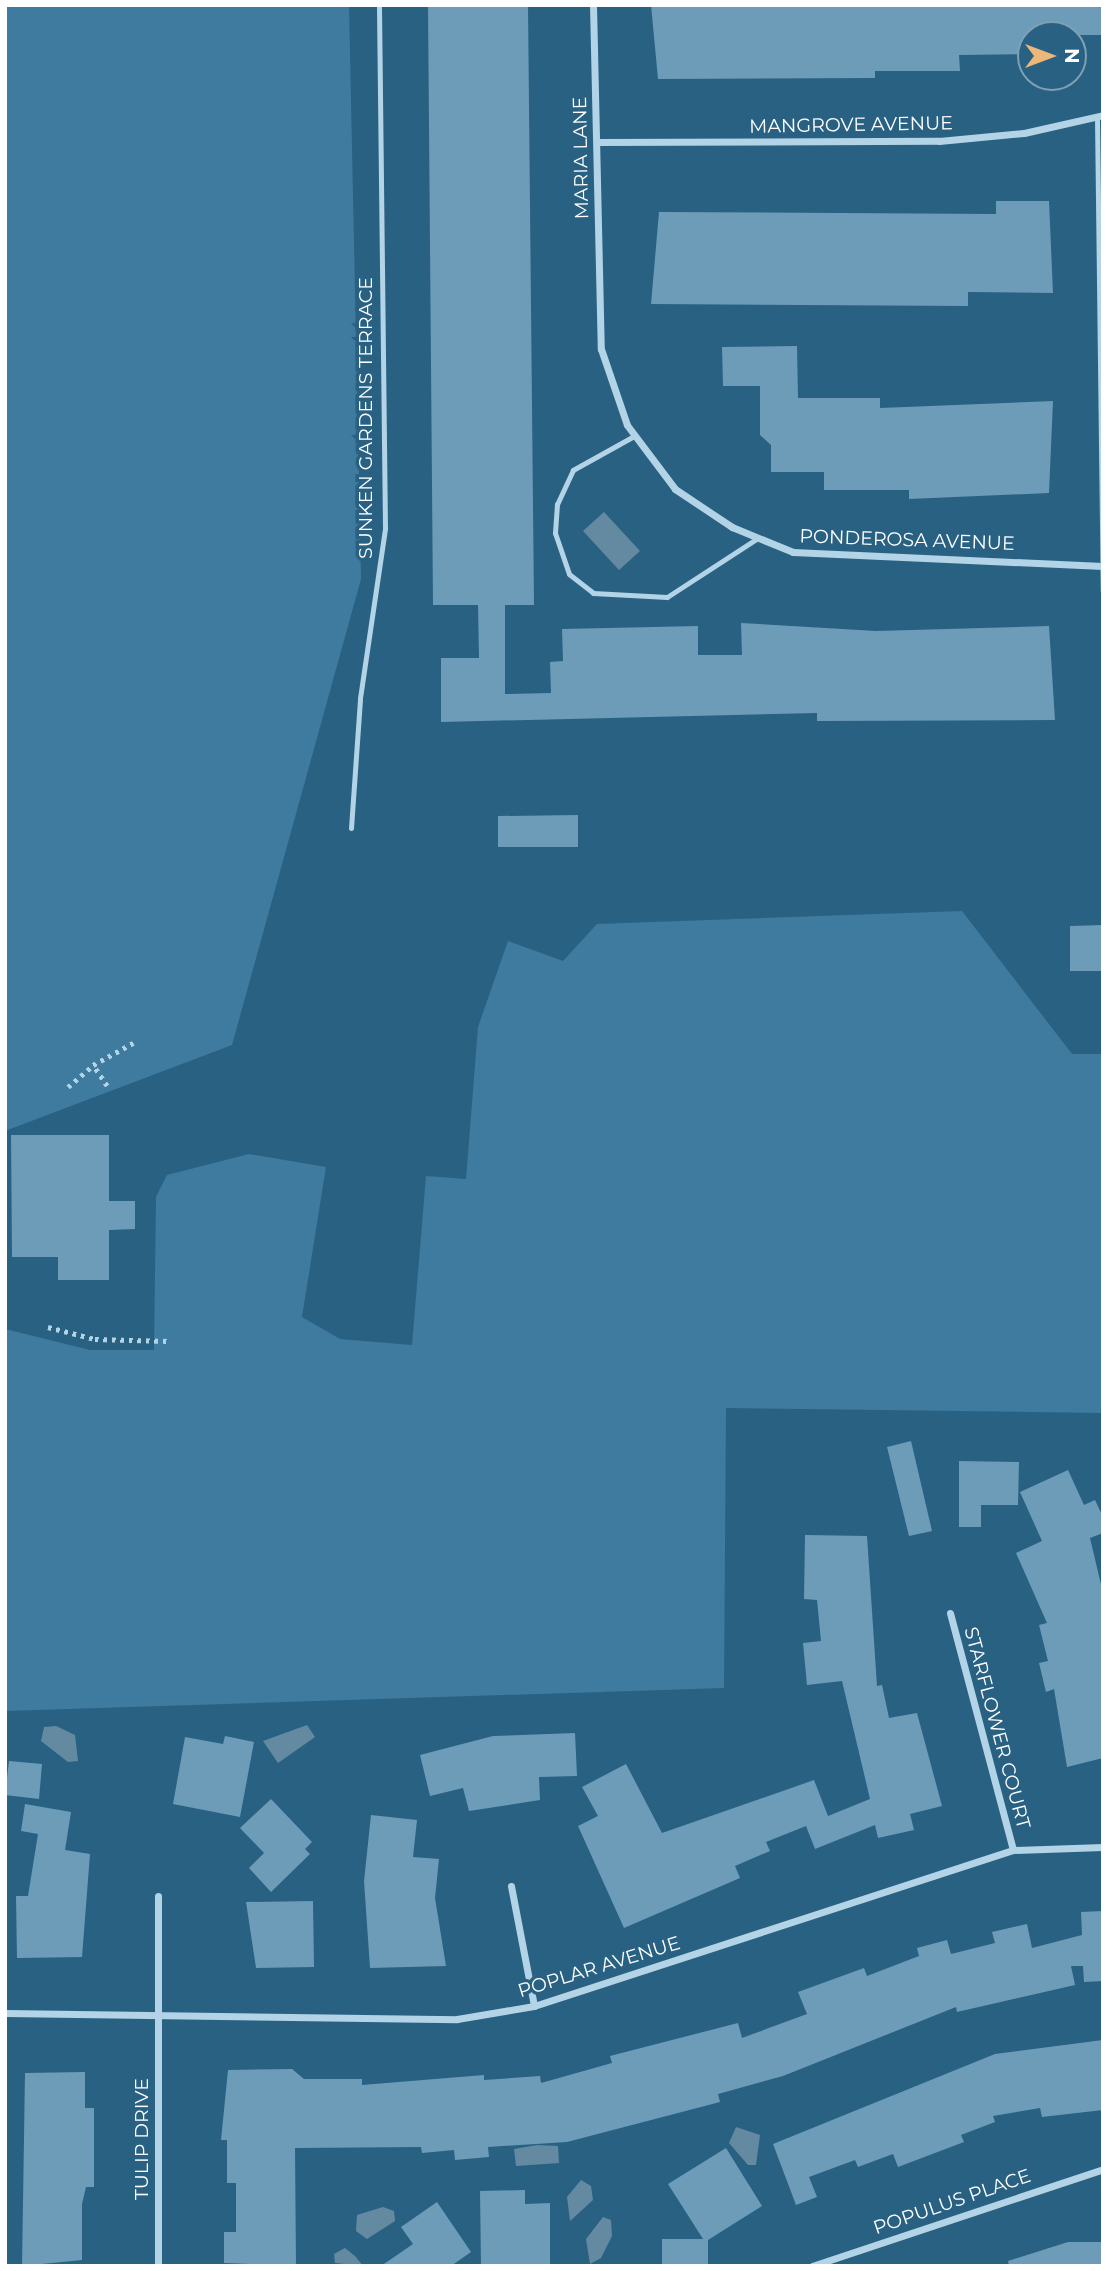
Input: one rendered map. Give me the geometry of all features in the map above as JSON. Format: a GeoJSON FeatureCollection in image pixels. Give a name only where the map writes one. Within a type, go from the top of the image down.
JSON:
{"type":"FeatureCollection","features":[{"type":"Feature","properties":{"kind":"street","name":"MARIA LANE"},"geometry":{"type":"LineString","coordinates":[[593,5],[598,310]]}},
{"type":"Feature","properties":{"kind":"street","name":"MANGROVE AVENUE"},"geometry":{"type":"LineString","coordinates":[[597,142],[939,141],[1100,117]]}},
{"type":"Feature","properties":{"kind":"street","name":"PONDEROSA AVENUE"},"geometry":{"type":"LineString","coordinates":[[598,310],[611,388],[634,436],[675,489],[758,538],[793,552],[1101,566]]}},
{"type":"Feature","properties":{"kind":"street","name":"STARFLOWER COURT"},"geometry":{"type":"LineString","coordinates":[[950,1613],[1013,1850]]}},
{"type":"Feature","properties":{"kind":"street","name":"POPLAR AVENUE"},"geometry":{"type":"LineString","coordinates":[[5,2013],[157,2012],[457,2019],[534,2006],[1013,1850],[1103,1847]]}},
{"type":"Feature","properties":{"kind":"street"},"geometry":{"type":"LineString","coordinates":[[511,1886],[534,2006]]}},
{"type":"Feature","properties":{"kind":"street","name":"TULIP DRIVE"},"geometry":{"type":"LineString","coordinates":[[158,1896],[158,2266]]}},
{"type":"Feature","properties":{"kind":"street","name":"POPULUS PLACE"},"geometry":{"type":"LineString","coordinates":[[812,2266],[1103,2169]]}},
{"type":"Feature","properties":{"kind":"lane","name":"SUNKEN GARDENS TERRACE"},"geometry":{"type":"LineString","coordinates":[[351,828],[360,698],[385,528],[379,5]]}},
{"type":"Feature","properties":{"kind":"lane"},"geometry":{"type":"LineString","coordinates":[[1100,117],[1103,591]]}},
{"type":"Feature","properties":{"kind":"lane"},"geometry":{"type":"LineString","coordinates":[[634,436],[573,470],[562,493],[555,533],[569,574],[593,593],[667,597],[758,538]]}},
{"type":"Feature","properties":{"kind":"path"},"geometry":{"type":"LineString","coordinates":[[68,1087],[93,1065],[133,1043]]}},
{"type":"Feature","properties":{"kind":"path"},"geometry":{"type":"LineString","coordinates":[[93,1065],[107,1086]]}},
{"type":"Feature","properties":{"kind":"path"},"geometry":{"type":"LineString","coordinates":[[48,1327],[95,1339],[168,1341]]}},
{"type":"Feature","properties":{"kind":"shaded area"},"geometry":{"type":"Polygon","coordinates":[[[5,5],[349,5],[361,579],[232,1045],[5,1131],[5,5]]]}},
{"type":"Feature","properties":{"kind":"shaded area"},"geometry":{"type":"Polygon","coordinates":[[[604,512],[640,551],[619,570],[583,531],[604,512]]]}},
{"type":"Feature","properties":{"kind":"shaded area"},"geometry":{"type":"Polygon","coordinates":[[[962,911],[1072,1054],[1103,1054],[1103,1413],[726,1408],[724,1688],[5,1711],[5,1329],[90,1350],[154,1350],[156,1197],[167,1175],[249,1154],[326,1167],[302,1317],[340,1339],[412,1345],[426,1176],[466,1179],[478,1027],[508,941],[563,961],[597,924],[962,911]]]}},
{"type":"Feature","properties":{"kind":"shaded area"},"geometry":{"type":"Polygon","coordinates":[[[307,1725],[315,1737],[278,1763],[263,1741],[307,1725]]]}},
{"type":"Feature","properties":{"kind":"shaded area"},"geometry":{"type":"Polygon","coordinates":[[[56,1726],[75,1735],[78,1761],[68,1762],[41,1741],[44,1727],[56,1726]]]}},
{"type":"Feature","properties":{"kind":"shaded area"},"geometry":{"type":"Polygon","coordinates":[[[736,2127],[760,2135],[756,2165],[748,2165],[729,2143],[736,2127]]]}},
{"type":"Feature","properties":{"kind":"shaded area"},"geometry":{"type":"Polygon","coordinates":[[[537,2145],[558,2146],[559,2163],[516,2166],[514,2149],[537,2145]]]}},
{"type":"Feature","properties":{"kind":"shaded area"},"geometry":{"type":"Polygon","coordinates":[[[581,2180],[591,2186],[593,2200],[570,2221],[567,2197],[581,2180]]]}},
{"type":"Feature","properties":{"kind":"shaded area"},"geometry":{"type":"Polygon","coordinates":[[[383,2207],[394,2211],[395,2221],[367,2239],[356,2231],[357,2215],[383,2207]]]}},
{"type":"Feature","properties":{"kind":"shaded area"},"geometry":{"type":"Polygon","coordinates":[[[603,2217],[611,2220],[612,2236],[601,2258],[590,2264],[586,2239],[603,2217]]]}},
{"type":"Feature","properties":{"kind":"shaded area"},"geometry":{"type":"Polygon","coordinates":[[[345,2248],[363,2266],[335,2263],[334,2254],[345,2248]]]}},
{"type":"Feature","properties":{"kind":"building"},"geometry":{"type":"Polygon","coordinates":[[[428,5],[528,5],[534,605],[505,605],[505,694],[551,693],[550,662],[563,661],[562,629],[698,626],[698,655],[742,655],[741,623],[876,631],[1049,626],[1055,720],[817,721],[817,713],[441,722],[441,658],[479,658],[478,605],[433,605],[428,5]]]}},
{"type":"Feature","properties":{"kind":"building"},"geometry":{"type":"Polygon","coordinates":[[[651,5],[1103,5],[1103,35],[1087,35],[1087,21],[1017,21],[1017,54],[959,55],[960,71],[875,71],[875,78],[658,79],[651,5]]]}},
{"type":"Feature","properties":{"kind":"building"},"geometry":{"type":"Polygon","coordinates":[[[996,201],[1049,201],[1053,293],[968,292],[968,306],[651,304],[659,212],[996,214],[996,201]]]}},
{"type":"Feature","properties":{"kind":"building"},"geometry":{"type":"Polygon","coordinates":[[[797,346],[798,398],[880,398],[880,408],[1053,401],[1049,493],[909,499],[909,490],[824,490],[824,472],[771,472],[771,445],[760,435],[760,386],[723,386],[722,347],[797,346]]]}},
{"type":"Feature","properties":{"kind":"building"},"geometry":{"type":"Polygon","coordinates":[[[578,815],[578,847],[498,847],[498,816],[578,815]]]}},
{"type":"Feature","properties":{"kind":"building"},"geometry":{"type":"Polygon","coordinates":[[[1103,925],[1103,971],[1070,971],[1070,926],[1103,925]]]}},
{"type":"Feature","properties":{"kind":"building"},"geometry":{"type":"Polygon","coordinates":[[[11,1135],[109,1135],[109,1201],[135,1201],[135,1229],[109,1230],[109,1280],[58,1280],[58,1257],[12,1257],[11,1135]]]}},
{"type":"Feature","properties":{"kind":"building"},"geometry":{"type":"Polygon","coordinates":[[[911,1441],[932,1531],[909,1536],[887,1447],[911,1441]]]}},
{"type":"Feature","properties":{"kind":"building"},"geometry":{"type":"Polygon","coordinates":[[[959,1461],[1019,1462],[1018,1505],[981,1505],[981,1527],[959,1527],[959,1461]]]}},
{"type":"Feature","properties":{"kind":"building"},"geometry":{"type":"Polygon","coordinates":[[[1068,1470],[1084,1505],[1095,1500],[1103,1517],[1103,1533],[1090,1538],[1103,1593],[1103,1758],[1067,1767],[1054,1689],[1046,1692],[1039,1663],[1048,1661],[1039,1625],[1047,1623],[1016,1553],[1042,1541],[1020,1492],[1068,1470]]]}},
{"type":"Feature","properties":{"kind":"building"},"geometry":{"type":"Polygon","coordinates":[[[805,1535],[867,1536],[877,1686],[882,1685],[889,1718],[917,1713],[942,1806],[910,1814],[914,1830],[878,1838],[875,1825],[815,1849],[806,1826],[766,1842],[770,1851],[735,1866],[740,1878],[624,1928],[578,1826],[598,1816],[582,1787],[626,1764],[662,1833],[814,1780],[828,1816],[870,1799],[842,1681],[807,1685],[803,1643],[821,1641],[817,1600],[804,1599],[805,1535]]]}},
{"type":"Feature","properties":{"kind":"building"},"geometry":{"type":"Polygon","coordinates":[[[575,1733],[577,1776],[539,1777],[540,1800],[469,1811],[463,1788],[430,1796],[420,1755],[493,1736],[575,1733]]]}},
{"type":"Feature","properties":{"kind":"building"},"geometry":{"type":"Polygon","coordinates":[[[225,1736],[254,1742],[240,1817],[173,1804],[185,1737],[223,1744],[225,1736]]]}},
{"type":"Feature","properties":{"kind":"building"},"geometry":{"type":"Polygon","coordinates":[[[9,1761],[42,1764],[39,1799],[5,1795],[9,1761]]]}},
{"type":"Feature","properties":{"kind":"building"},"geometry":{"type":"Polygon","coordinates":[[[271,1799],[312,1842],[305,1849],[310,1854],[271,1892],[249,1868],[264,1853],[240,1828],[271,1799]]]}},
{"type":"Feature","properties":{"kind":"building"},"geometry":{"type":"Polygon","coordinates":[[[25,1804],[71,1812],[65,1850],[90,1854],[82,1957],[17,1958],[16,1896],[28,1896],[38,1834],[21,1831],[25,1804]]]}},
{"type":"Feature","properties":{"kind":"building"},"geometry":{"type":"Polygon","coordinates":[[[371,1815],[417,1820],[413,1857],[439,1859],[435,1898],[446,1966],[370,1968],[364,1881],[371,1815]]]}},
{"type":"Feature","properties":{"kind":"building"},"geometry":{"type":"Polygon","coordinates":[[[313,1901],[314,1967],[256,1968],[246,1902],[313,1901]]]}},
{"type":"Feature","properties":{"kind":"building"},"geometry":{"type":"Polygon","coordinates":[[[1103,1911],[1103,1981],[1084,1982],[1083,1966],[1071,1966],[1075,1985],[957,2012],[956,2007],[783,2076],[718,2094],[720,2102],[567,2142],[488,2147],[489,2157],[455,2160],[454,2150],[422,2153],[421,2147],[295,2148],[296,2266],[224,2263],[224,2232],[236,2232],[236,2183],[227,2183],[227,2140],[221,2140],[228,2070],[292,2069],[304,2079],[362,2079],[362,2085],[484,2075],[484,2080],[540,2076],[541,2083],[612,2063],[610,2056],[738,2023],[742,2038],[807,2014],[798,1992],[864,1968],[867,1976],[919,1956],[917,1948],[947,1940],[951,1954],[995,1943],[992,1932],[1027,1924],[1032,1948],[1082,1935],[1081,1912],[1103,1911]]]}},
{"type":"Feature","properties":{"kind":"building"},"geometry":{"type":"Polygon","coordinates":[[[1103,2040],[1103,2110],[1042,2117],[1040,2108],[993,2116],[995,2122],[961,2135],[964,2142],[898,2167],[893,2154],[858,2167],[855,2160],[809,2177],[817,2197],[796,2205],[773,2144],[995,2054],[1103,2040]]]}},
{"type":"Feature","properties":{"kind":"building"},"geometry":{"type":"Polygon","coordinates":[[[85,2072],[85,2108],[94,2108],[94,2187],[86,2187],[82,2204],[82,2260],[22,2266],[25,2073],[85,2072]]]}},
{"type":"Feature","properties":{"kind":"building"},"geometry":{"type":"Polygon","coordinates":[[[726,2148],[762,2206],[708,2240],[708,2266],[662,2266],[662,2239],[703,2239],[668,2184],[726,2148]]]}},
{"type":"Feature","properties":{"kind":"building"},"geometry":{"type":"Polygon","coordinates":[[[525,2190],[525,2204],[550,2203],[550,2266],[481,2266],[480,2191],[525,2190]]]}},
{"type":"Feature","properties":{"kind":"building"},"geometry":{"type":"Polygon","coordinates":[[[437,2202],[471,2252],[451,2266],[381,2266],[413,2244],[401,2227],[437,2202]]]}},
{"type":"Feature","properties":{"kind":"building"},"geometry":{"type":"Polygon","coordinates":[[[1068,2242],[1102,2242],[1102,2266],[1009,2266],[1008,2261],[1068,2242]]]}}]}
